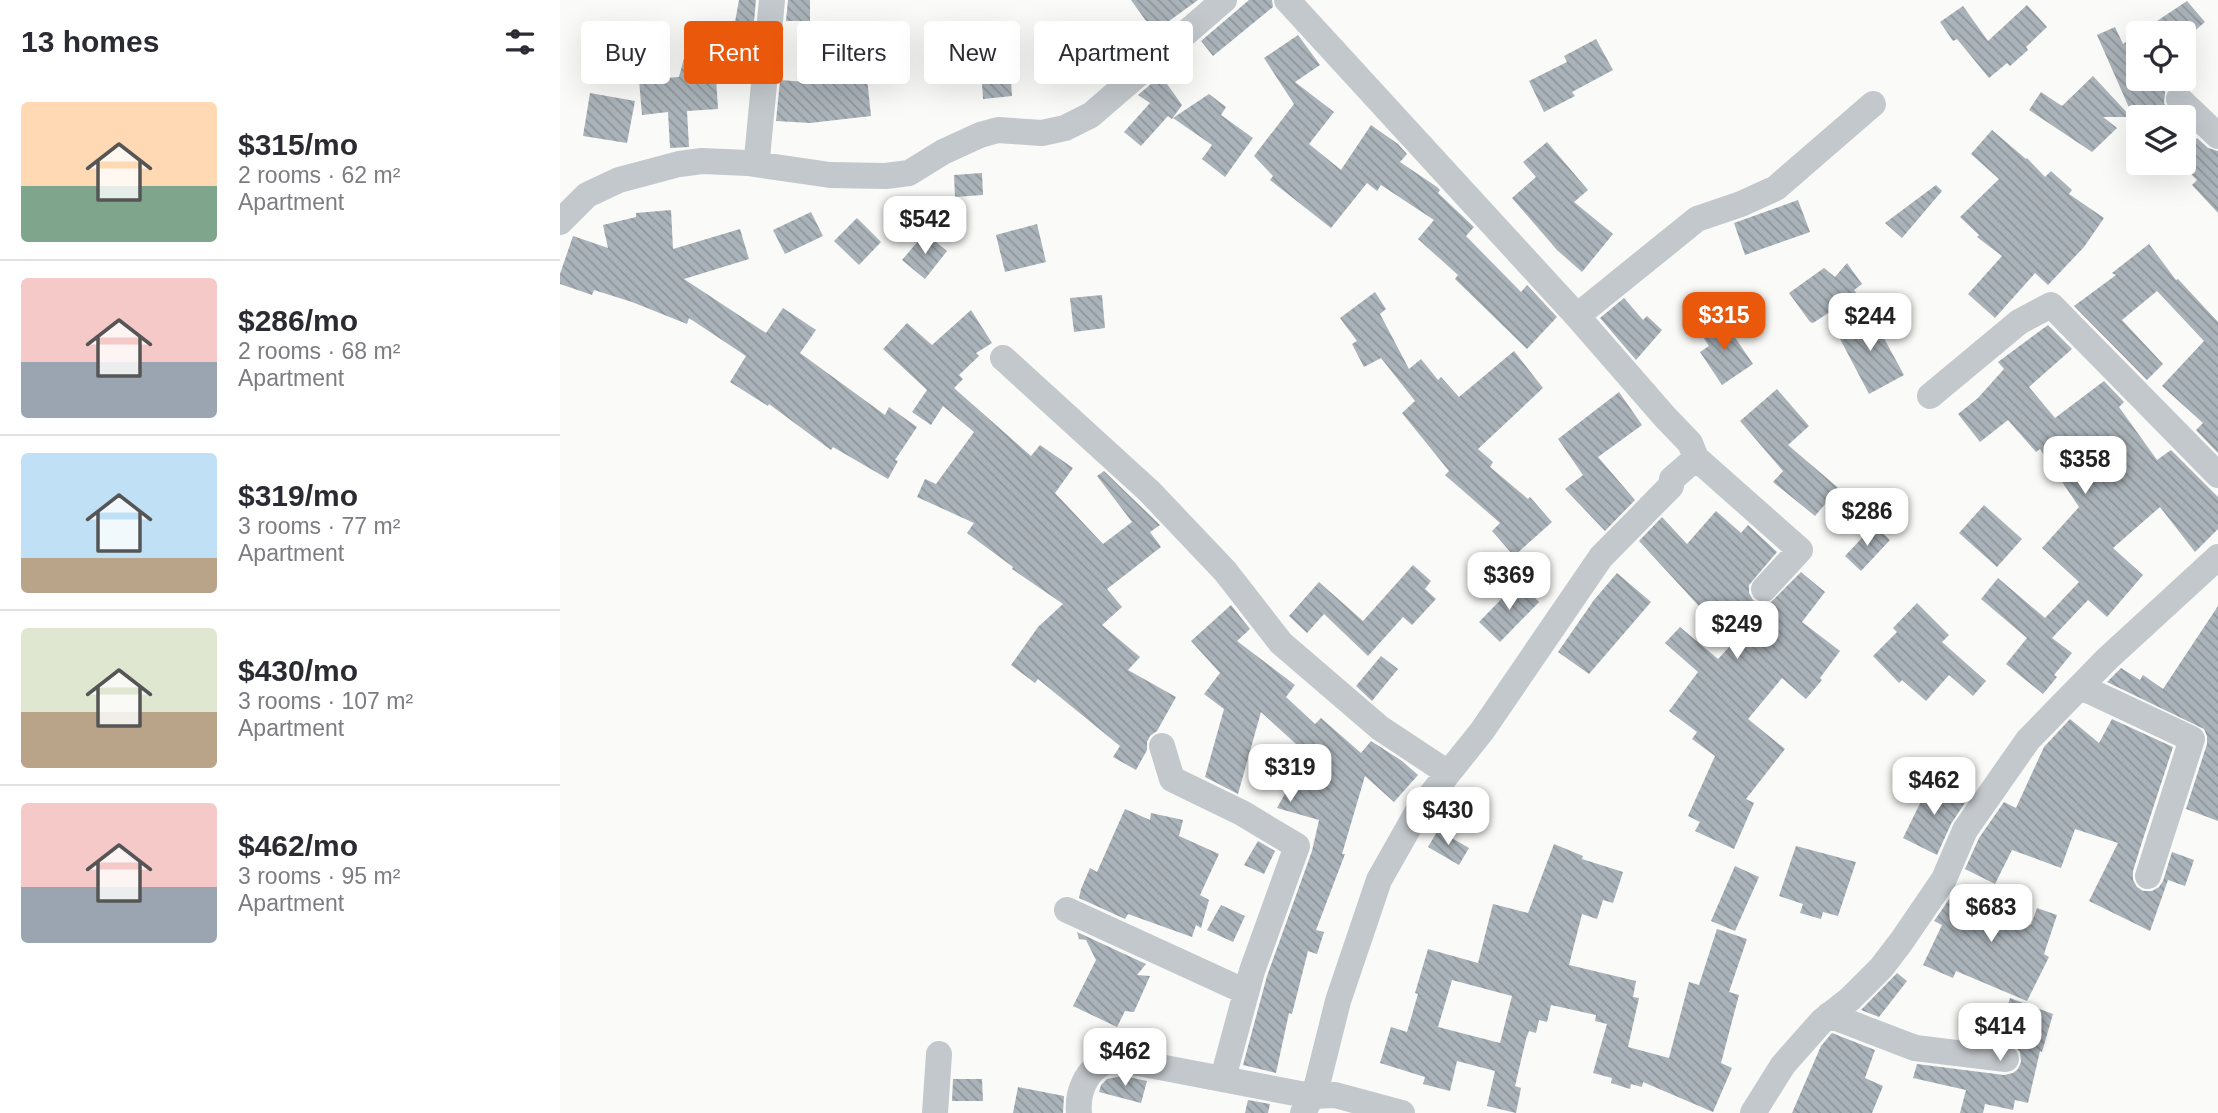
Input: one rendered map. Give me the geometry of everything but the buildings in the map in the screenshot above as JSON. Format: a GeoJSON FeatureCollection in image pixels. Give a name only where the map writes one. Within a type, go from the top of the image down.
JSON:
{"type":"FeatureCollection","features":[{"type":"Feature","properties":{"kind":"street"},"geometry":{"type":"LineString","coordinates":[[748,163],[757,158],[772,0]]}},
{"type":"Feature","properties":{"kind":"street"},"geometry":{"type":"LineString","coordinates":[[560,222],[587,195],[619,180],[679,164],[702,161],[748,163],[830,175],[886,176],[909,173],[943,152],[998,130],[1042,133],[1065,128],[1091,114],[1224,0]]}},
{"type":"Feature","properties":{"kind":"street"},"geometry":{"type":"LineString","coordinates":[[1287,0],[1577,316],[1690,443],[1696,458],[1800,550],[1764,589]]}},
{"type":"Feature","properties":{"kind":"street"},"geometry":{"type":"LineString","coordinates":[[2179,99],[2218,136]]}},
{"type":"Feature","properties":{"kind":"street"},"geometry":{"type":"LineString","coordinates":[[1577,316],[1697,219],[1741,204],[1776,188],[1873,104]]}},
{"type":"Feature","properties":{"kind":"street"},"geometry":{"type":"LineString","coordinates":[[1930,396],[2018,322],[2051,304],[2218,475]]}},
{"type":"Feature","properties":{"kind":"street"},"geometry":{"type":"LineString","coordinates":[[1003,358],[1149,491],[1225,571],[1282,643],[1380,728],[1448,773]]}},
{"type":"Feature","properties":{"kind":"street"},"geometry":{"type":"LineString","coordinates":[[1307,1104],[1323,1068],[1338,1001],[1379,880],[1418,811],[1482,732],[1601,557],[1671,486],[1672,479],[1696,458]]}},
{"type":"Feature","properties":{"kind":"street"},"geometry":{"type":"LineString","coordinates":[[1753,1113],[1783,1065],[1829,1015],[1850,999],[1881,968],[1901,942],[1944,879],[1965,830],[2028,740],[2218,557]]}},
{"type":"Feature","properties":{"kind":"street"},"geometry":{"type":"LineString","coordinates":[[2081,687],[2192,739],[2148,876]]}},
{"type":"Feature","properties":{"kind":"street"},"geometry":{"type":"LineString","coordinates":[[1162,746],[1172,779],[1242,813],[1297,846],[1246,992],[1223,1078]]}},
{"type":"Feature","properties":{"kind":"street"},"geometry":{"type":"LineString","coordinates":[[1068,910],[1246,992]]}},
{"type":"Feature","properties":{"kind":"street"},"geometry":{"type":"LineString","coordinates":[[1829,1015],[1915,1048],[2006,1059]]}},
{"type":"Feature","properties":{"kind":"street"},"geometry":{"type":"LineString","coordinates":[[936,1113],[939,1054]]}},
{"type":"Feature","properties":{"kind":"street"},"geometry":{"type":"LineString","coordinates":[[1079,1113],[1077,1100],[1086,1078],[1105,1062],[1123,1060],[1223,1078],[1307,1104],[1335,1095],[1402,1113]]}}]}
